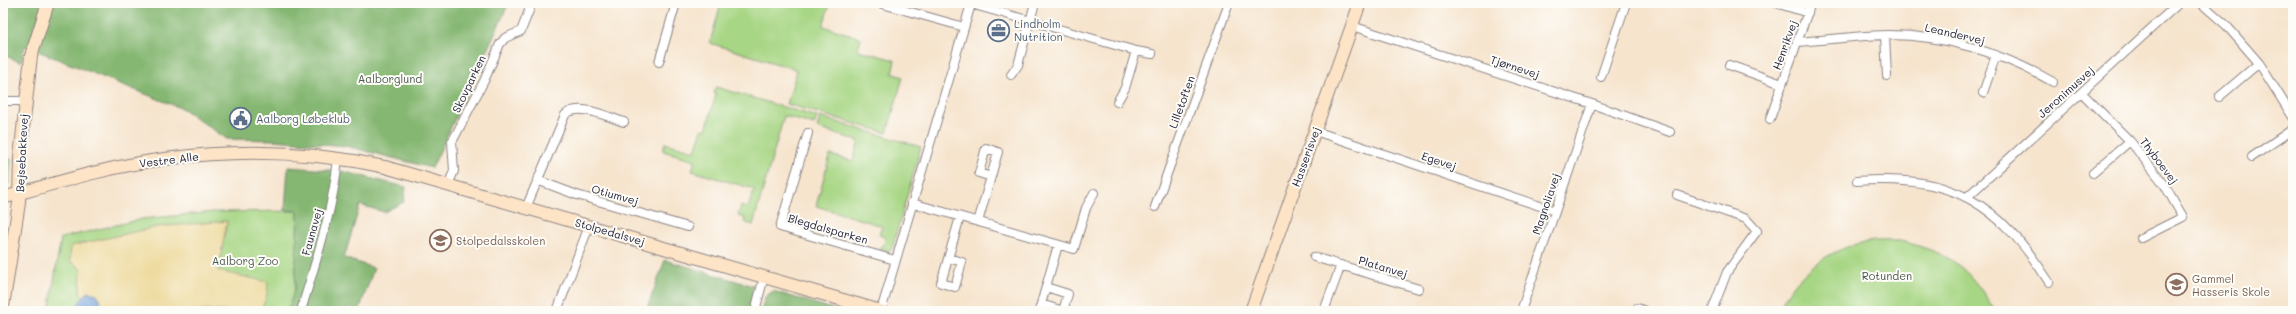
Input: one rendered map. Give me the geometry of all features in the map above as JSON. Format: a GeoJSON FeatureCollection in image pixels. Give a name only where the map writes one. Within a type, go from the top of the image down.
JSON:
{"type":"FeatureCollection","features":[{"type":"Feature","properties":{"kind":"street","name":"Bejsebakkevej"},"geometry":{"type":"LineString","coordinates":[[3,306],[13,249],[19,193],[20,157],[25,101],[31,56],[48,3]]}},
{"type":"Feature","properties":{"kind":"street","name":"Skovparken"},"geometry":{"type":"LineString","coordinates":[[448,185],[454,171],[452,142],[484,81],[500,44],[505,38],[521,31],[532,3]]}},
{"type":"Feature","properties":{"kind":"street"},"geometry":{"type":"LineString","coordinates":[[659,62],[676,3]]}},
{"type":"Feature","properties":{"kind":"street"},"geometry":{"type":"LineString","coordinates":[[879,3],[964,27]]}},
{"type":"Feature","properties":{"kind":"street"},"geometry":{"type":"LineString","coordinates":[[881,311],[971,3],[1136,51],[1152,54]]}},
{"type":"Feature","properties":{"kind":"street"},"geometry":{"type":"LineString","coordinates":[[1011,75],[1018,65],[1036,3]]}},
{"type":"Feature","properties":{"kind":"street","name":"Lilletoften"},"geometry":{"type":"LineString","coordinates":[[1155,208],[1229,3]]}},
{"type":"Feature","properties":{"kind":"street","name":"Hasserisvej"},"geometry":{"type":"LineString","coordinates":[[1251,311],[1360,3]]}},
{"type":"Feature","properties":{"kind":"street"},"geometry":{"type":"LineString","coordinates":[[1601,77],[1626,3]]}},
{"type":"Feature","properties":{"kind":"street","name":"Henrikvej"},"geometry":{"type":"LineString","coordinates":[[1776,3],[1808,13]]}},
{"type":"Feature","properties":{"kind":"street","name":"Henrikvej"},"geometry":{"type":"LineString","coordinates":[[1770,119],[1811,3]]}},
{"type":"Feature","properties":{"kind":"street","name":"Jeronimusvej"},"geometry":{"type":"LineString","coordinates":[[1967,197],[2179,3]]}},
{"type":"Feature","properties":{"kind":"street"},"geometry":{"type":"LineString","coordinates":[[2201,3],[2226,25],[2259,63],[2293,117]]}},
{"type":"Feature","properties":{"kind":"street","name":"Tjørnevej"},"geometry":{"type":"LineString","coordinates":[[1352,26],[1592,104],[1670,132]]}},
{"type":"Feature","properties":{"kind":"street"},"geometry":{"type":"LineString","coordinates":[[1885,35],[1887,76]]}},
{"type":"Feature","properties":{"kind":"street","name":"Leandervej"},"geometry":{"type":"LineString","coordinates":[[1797,42],[1885,35],[1925,37],[1962,45],[1996,55],[2023,65],[2053,82]]}},
{"type":"Feature","properties":{"kind":"street"},"geometry":{"type":"LineString","coordinates":[[1117,102],[1125,88],[1136,51]]}},
{"type":"Feature","properties":{"kind":"street","name":"Leandervej"},"geometry":{"type":"LineString","coordinates":[[1983,93],[1996,55]]}},
{"type":"Feature","properties":{"kind":"street"},"geometry":{"type":"LineString","coordinates":[[2219,97],[2259,63]]}},
{"type":"Feature","properties":{"kind":"street","name":"Henrikvej"},"geometry":{"type":"LineString","coordinates":[[1729,65],[1782,84]]}},
{"type":"Feature","properties":{"kind":"street","name":"Thyboevej"},"geometry":{"type":"LineString","coordinates":[[2082,92],[2130,141],[2164,184],[2183,217],[2141,238]]}},
{"type":"Feature","properties":{"kind":"street"},"geometry":{"type":"LineString","coordinates":[[3,101],[25,101]]}},
{"type":"Feature","properties":{"kind":"street","name":"Magnoliavej"},"geometry":{"type":"LineString","coordinates":[[1521,311],[1592,104]]}},
{"type":"Feature","properties":{"kind":"street"},"geometry":{"type":"LineString","coordinates":[[526,208],[565,115],[570,110],[578,109],[624,122]]}},
{"type":"Feature","properties":{"kind":"street"},"geometry":{"type":"LineString","coordinates":[[2252,157],[2293,129]]}},
{"type":"Feature","properties":{"kind":"street","name":"Egevej"},"geometry":{"type":"LineString","coordinates":[[1315,131],[1555,211]]}},
{"type":"Feature","properties":{"kind":"street","name":"Blegdalsparken"},"geometry":{"type":"LineString","coordinates":[[808,133],[780,227],[895,260]]}},
{"type":"Feature","properties":{"kind":"street","name":"Thyboevej"},"geometry":{"type":"LineString","coordinates":[[2093,173],[2130,141]]}},
{"type":"Feature","properties":{"kind":"street","name":"Vestre Alle"},"geometry":{"type":"LineString","coordinates":[[3,198],[128,165],[165,159],[266,153],[338,158]]}},
{"type":"Feature","properties":{"kind":"street","name":"Stolpedalsvej"},"geometry":{"type":"LineString","coordinates":[[338,158],[385,167],[881,311]]}},
{"type":"Feature","properties":{"kind":"street","name":"Faunavej"},"geometry":{"type":"LineString","coordinates":[[300,311],[329,216],[335,189],[338,158]]}},
{"type":"Feature","properties":{"kind":"street"},"geometry":{"type":"LineString","coordinates":[[978,222],[991,177]]}},
{"type":"Feature","properties":{"kind":"street"},"geometry":{"type":"LineString","coordinates":[[1857,181],[1890,179],[1918,182],[1942,187],[1967,197],[2013,232],[2031,254],[2050,282]]}},
{"type":"Feature","properties":{"kind":"street","name":"Otiumvej"},"geometry":{"type":"LineString","coordinates":[[537,180],[577,195],[688,227]]}},
{"type":"Feature","properties":{"kind":"street"},"geometry":{"type":"LineString","coordinates":[[912,203],[1074,249],[1086,208],[1094,193]]}},
{"type":"Feature","properties":{"kind":"street"},"geometry":{"type":"LineString","coordinates":[[1678,195],[1746,219],[1757,231],[1727,272],[1712,311]]}},
{"type":"Feature","properties":{"kind":"street"},"geometry":{"type":"LineString","coordinates":[[948,258],[960,217]]}},
{"type":"Feature","properties":{"kind":"street"},"geometry":{"type":"LineString","coordinates":[[557,311],[589,226]]}},
{"type":"Feature","properties":{"kind":"street"},"geometry":{"type":"LineString","coordinates":[[1046,287],[1068,294],[1064,310],[1040,308],[1046,287],[1058,245]]}},
{"type":"Feature","properties":{"kind":"street","name":"Platanvej"},"geometry":{"type":"LineString","coordinates":[[1314,257],[1418,289]]}},
{"type":"Feature","properties":{"kind":"street","name":"Platanvej"},"geometry":{"type":"LineString","coordinates":[[1324,311],[1341,265]]}},
{"type":"Feature","properties":{"kind":"street"},"geometry":{"type":"LineString","coordinates":[[755,311],[764,277]]}},
{"type":"Feature","properties":{"kind":"green space","name":"Aalborglund"},"geometry":{"type":"Polygon","coordinates":[[[3,3],[509,3],[432,168],[346,146],[273,140],[227,139],[183,109],[25,46],[21,62],[3,55],[3,3]]]}},
{"type":"Feature","properties":{"kind":"green space"},"geometry":{"type":"Polygon","coordinates":[[[721,3],[830,3],[823,26],[861,38],[858,50],[895,60],[892,73],[903,77],[887,133],[787,104],[797,70],[710,43],[721,3]]]}},
{"type":"Feature","properties":{"kind":"green space"},"geometry":{"type":"Polygon","coordinates":[[[716,87],[817,117],[814,125],[784,116],[753,225],[744,222],[745,218],[738,216],[741,206],[746,208],[749,205],[754,189],[692,171],[695,160],[663,151],[665,143],[695,151],[702,129],[706,130],[716,94],[714,93],[716,87]]]}},
{"type":"Feature","properties":{"kind":"green space"},"geometry":{"type":"Polygon","coordinates":[[[820,117],[921,147],[892,249],[887,251],[879,248],[884,245],[885,237],[879,235],[882,226],[816,206],[830,155],[853,161],[859,141],[817,128],[820,117]]]}},
{"type":"Feature","properties":{"kind":"green space"},"geometry":{"type":"Polygon","coordinates":[[[3,157],[11,159],[9,183],[3,185],[3,157]]]}},
{"type":"Feature","properties":{"kind":"green space"},"geometry":{"type":"Polygon","coordinates":[[[288,167],[341,171],[406,187],[404,202],[384,212],[360,205],[344,258],[374,268],[359,311],[347,307],[346,311],[288,311],[295,287],[298,211],[285,210],[288,167]]]}},
{"type":"Feature","properties":{"kind":"green space","name":"Aalborg Zoo"},"geometry":{"type":"Polygon","coordinates":[[[298,211],[295,287],[288,311],[49,311],[61,238],[142,219],[214,212],[298,211]]]}},
{"type":"Feature","properties":{"kind":"green space","name":"Rotunden"},"geometry":{"type":"Polygon","coordinates":[[[1900,241],[1933,251],[1957,264],[1976,283],[1995,311],[1778,311],[1793,286],[1803,275],[1826,257],[1853,245],[1867,242],[1900,241]]]}},
{"type":"Feature","properties":{"kind":"green space"},"geometry":{"type":"Polygon","coordinates":[[[665,260],[753,286],[750,311],[646,311],[665,260]]]}},
{"type":"Feature","properties":{"kind":"green space"},"geometry":{"type":"Polygon","coordinates":[[[773,291],[840,311],[761,311],[765,297],[773,291]]]}},
{"type":"Feature","properties":{"kind":"sand"},"geometry":{"type":"Polygon","coordinates":[[[227,221],[218,271],[268,282],[267,295],[261,311],[95,311],[87,298],[80,293],[81,269],[70,261],[71,246],[157,227],[227,221]]]}},
{"type":"Feature","properties":{"kind":"water"},"geometry":{"type":"Polygon","coordinates":[[[88,292],[97,294],[102,304],[103,311],[95,311],[90,306],[85,308],[84,311],[78,311],[79,302],[88,292]]]}},
{"type":"Feature","properties":{"kind":"place","name":"Lindholm Nutrition"},"geometry":{"type":"Point","coordinates":[998,30]}},
{"type":"Feature","properties":{"kind":"place","name":"Aalborg Løbeklub"},"geometry":{"type":"Point","coordinates":[240,119]}},
{"type":"Feature","properties":{"kind":"place","name":"Stolpedalsskolen"},"geometry":{"type":"Point","coordinates":[440,241]}},
{"type":"Feature","properties":{"kind":"place","name":"Gammel Hasseris Skole"},"geometry":{"type":"Point","coordinates":[2176,285]}}]}
